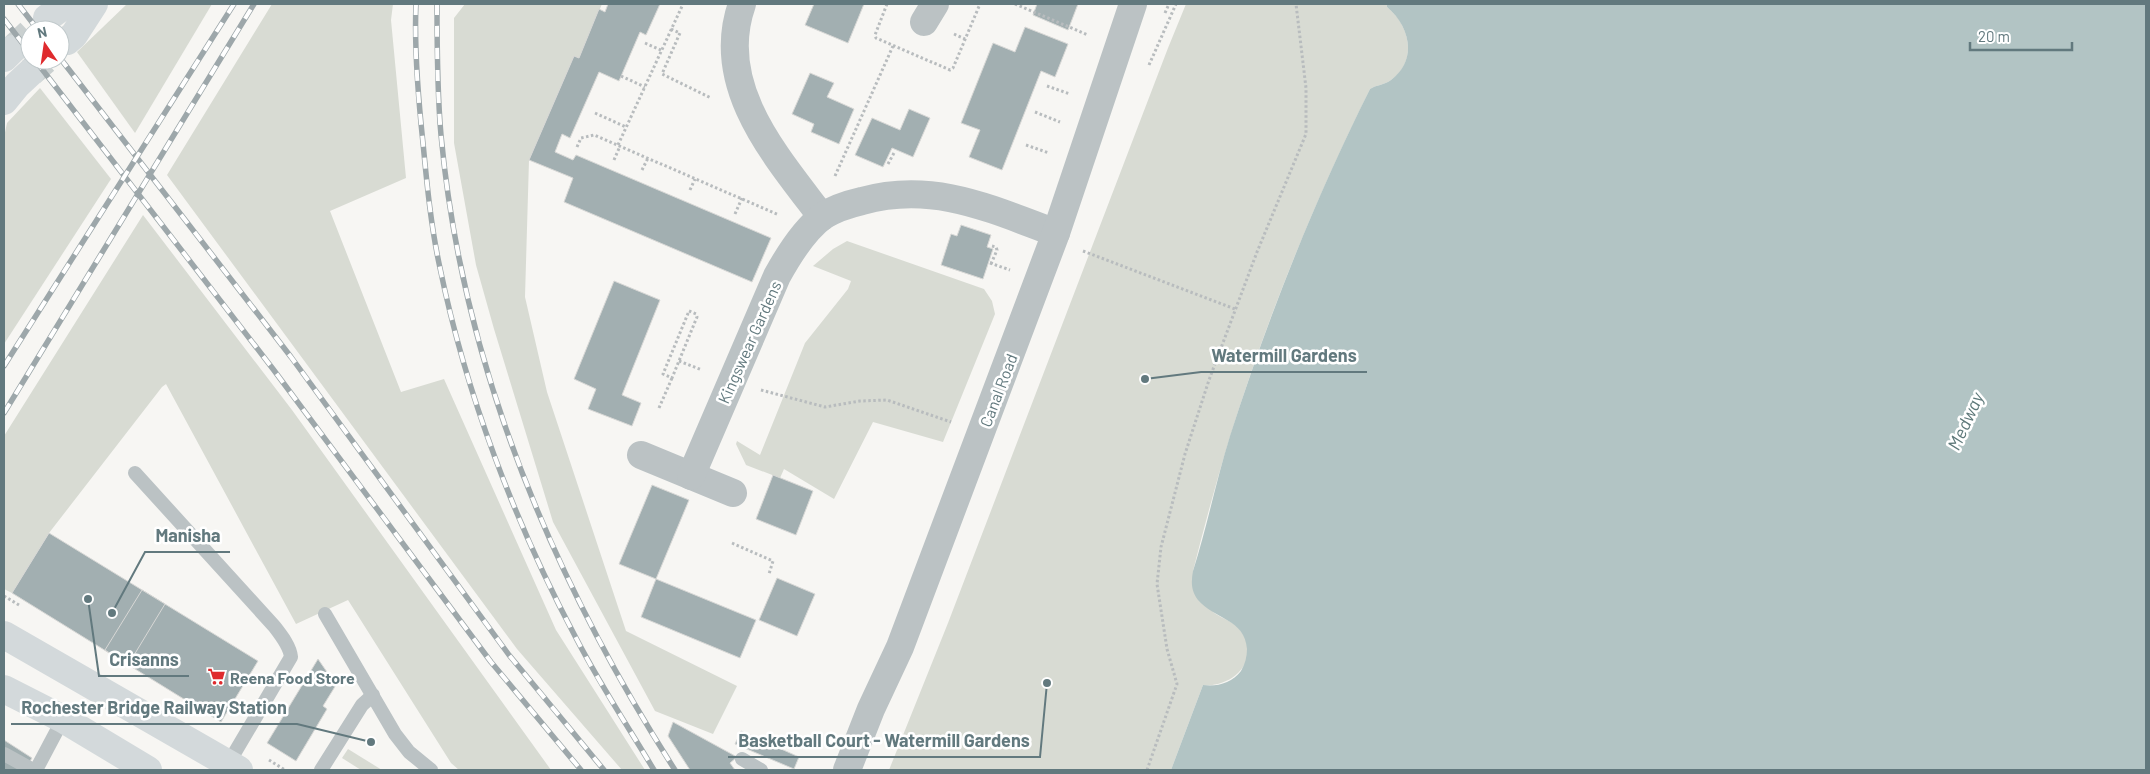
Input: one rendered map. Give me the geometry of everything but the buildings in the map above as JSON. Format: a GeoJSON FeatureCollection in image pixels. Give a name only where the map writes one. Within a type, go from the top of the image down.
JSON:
{"type":"FeatureCollection","features":[{"type":"Feature","properties":{"kind":"main road"},"geometry":{"type":"LineString","coordinates":[[70,38],[94,4]]}},
{"type":"Feature","properties":{"kind":"main road"},"geometry":{"type":"LineString","coordinates":[[4,101],[16,85],[31,72]]}},
{"type":"Feature","properties":{"kind":"main road"},"geometry":{"type":"LineString","coordinates":[[4,635],[233,767]]}},
{"type":"Feature","properties":{"kind":"main road"},"geometry":{"type":"LineString","coordinates":[[4,689],[63,719],[148,770]]}},
{"type":"Feature","properties":{"kind":"street"},"geometry":{"type":"LineString","coordinates":[[742,4],[736,24],[736,55],[744,100],[765,139],[822,217]]}},
{"type":"Feature","properties":{"kind":"street","name":"Canal Road"},"geometry":{"type":"LineString","coordinates":[[847,770],[871,709],[900,647],[982,432],[1056,233],[1133,4]]}},
{"type":"Feature","properties":{"kind":"street","name":"Kingswear Gardens"},"geometry":{"type":"LineString","coordinates":[[691,476],[777,276],[796,246],[822,217],[843,207],[877,197],[924,194],[967,201],[1056,233]]}},
{"type":"Feature","properties":{"kind":"street"},"geometry":{"type":"LineString","coordinates":[[641,455],[733,493]]}},
{"type":"Feature","properties":{"kind":"lane"},"geometry":{"type":"LineString","coordinates":[[135,473],[274,626],[283,638],[290,653],[291,657],[233,767]]}},
{"type":"Feature","properties":{"kind":"lane"},"geometry":{"type":"LineString","coordinates":[[325,614],[399,739],[414,756],[431,770]]}},
{"type":"Feature","properties":{"kind":"lane"},"geometry":{"type":"LineString","coordinates":[[321,770],[362,704],[373,696]]}},
{"type":"Feature","properties":{"kind":"lane"},"geometry":{"type":"LineString","coordinates":[[4,754],[35,770],[63,719]]}},
{"type":"Feature","properties":{"kind":"lane"},"geometry":{"type":"LineString","coordinates":[[742,758],[761,770]]}},
{"type":"Feature","properties":{"kind":"path"},"geometry":{"type":"LineString","coordinates":[[614,160],[626,127],[683,4]]}},
{"type":"Feature","properties":{"kind":"path"},"geometry":{"type":"LineString","coordinates":[[1015,4],[1096,38]]}},
{"type":"Feature","properties":{"kind":"path"},"geometry":{"type":"LineString","coordinates":[[1147,770],[1177,684],[1167,649],[1157,584],[1161,546],[1188,444],[1208,380],[1306,134],[1306,88],[1296,4]]}},
{"type":"Feature","properties":{"kind":"path"},"geometry":{"type":"LineString","coordinates":[[671,29],[680,33],[662,76],[716,100]]}},
{"type":"Feature","properties":{"kind":"path"},"geometry":{"type":"LineString","coordinates":[[646,43],[661,50]]}},
{"type":"Feature","properties":{"kind":"path"},"geometry":{"type":"LineString","coordinates":[[835,179],[893,46]]}},
{"type":"Feature","properties":{"kind":"path"},"geometry":{"type":"LineString","coordinates":[[622,76],[645,87]]}},
{"type":"Feature","properties":{"kind":"path"},"geometry":{"type":"LineString","coordinates":[[1047,86],[1076,96]]}},
{"type":"Feature","properties":{"kind":"path"},"geometry":{"type":"LineString","coordinates":[[1035,112],[1067,124]]}},
{"type":"Feature","properties":{"kind":"path"},"geometry":{"type":"LineString","coordinates":[[596,113],[626,127]]}},
{"type":"Feature","properties":{"kind":"path"},"geometry":{"type":"LineString","coordinates":[[577,147],[581,138],[592,135],[782,216]]}},
{"type":"Feature","properties":{"kind":"path"},"geometry":{"type":"LineString","coordinates":[[1026,144],[1056,156]]}},
{"type":"Feature","properties":{"kind":"path"},"geometry":{"type":"LineString","coordinates":[[642,170],[648,158]]}},
{"type":"Feature","properties":{"kind":"path"},"geometry":{"type":"LineString","coordinates":[[690,190],[695,178]]}},
{"type":"Feature","properties":{"kind":"path"},"geometry":{"type":"LineString","coordinates":[[735,214],[742,198]]}},
{"type":"Feature","properties":{"kind":"path"},"geometry":{"type":"LineString","coordinates":[[989,244],[996,248],[990,264],[1012,271]]}},
{"type":"Feature","properties":{"kind":"path"},"geometry":{"type":"LineString","coordinates":[[1080,250],[1235,309]]}},
{"type":"Feature","properties":{"kind":"path"},"geometry":{"type":"LineString","coordinates":[[660,408],[697,317],[696,314],[689,311],[663,374],[672,378]]}},
{"type":"Feature","properties":{"kind":"path"},"geometry":{"type":"LineString","coordinates":[[679,361],[704,372]]}},
{"type":"Feature","properties":{"kind":"path"},"geometry":{"type":"LineString","coordinates":[[732,381],[824,407],[860,401],[887,400],[982,432]]}},
{"type":"Feature","properties":{"kind":"path"},"geometry":{"type":"LineString","coordinates":[[732,543],[773,561],[769,574]]}},
{"type":"Feature","properties":{"kind":"shaded area"},"geometry":{"type":"Polygon","coordinates":[[[127,4],[212,4],[135,133],[77,52],[127,4]]]}},
{"type":"Feature","properties":{"kind":"shaded area"},"geometry":{"type":"Polygon","coordinates":[[[272,4],[393,4],[391,20],[406,178],[330,211],[401,392],[444,379],[556,630],[645,770],[622,770],[517,649],[167,175],[272,4]]]}},
{"type":"Feature","properties":{"kind":"shaded area"},"geometry":{"type":"Polygon","coordinates":[[[465,4],[602,4],[579,58],[574,56],[529,160],[525,297],[547,392],[626,631],[737,686],[713,734],[655,711],[553,522],[476,265],[454,143],[454,18],[465,4]]]}},
{"type":"Feature","properties":{"kind":"shaded area"},"geometry":{"type":"Polygon","coordinates":[[[1186,4],[1387,4],[1387,7],[1401,23],[1408,43],[1408,53],[1400,72],[1388,82],[1370,89],[1292,262],[1243,395],[1201,538],[1193,571],[1211,610],[1234,624],[1240,630],[1246,641],[1248,651],[1246,660],[1241,669],[1225,682],[1203,685],[1171,770],[889,770],[948,623],[1186,4]]]}},
{"type":"Feature","properties":{"kind":"shaded area"},"geometry":{"type":"Polygon","coordinates":[[[40,88],[111,179],[4,344],[4,137],[7,123],[40,88]]]}},
{"type":"Feature","properties":{"kind":"shaded area"},"geometry":{"type":"Polygon","coordinates":[[[143,215],[292,410],[551,770],[459,770],[451,763],[348,600],[296,624],[166,384],[49,533],[12,593],[4,589],[4,436],[143,215]]]}},
{"type":"Feature","properties":{"kind":"shaded area"},"geometry":{"type":"Polygon","coordinates":[[[847,241],[984,289],[992,301],[995,314],[943,442],[873,422],[834,499],[784,469],[780,478],[746,465],[736,444],[737,441],[760,455],[805,343],[848,289],[851,281],[813,266],[833,249],[847,241]]]}},
{"type":"Feature","properties":{"kind":"shaded area"},"geometry":{"type":"Polygon","coordinates":[[[348,749],[382,770],[361,770],[342,758],[348,749]]]}},
{"type":"Feature","properties":{"kind":"water","name":"Medway"},"geometry":{"type":"Polygon","coordinates":[[[1387,4],[2146,4],[2146,770],[1171,770],[1203,685],[1219,685],[1233,679],[1241,671],[1246,660],[1247,649],[1241,631],[1228,620],[1205,606],[1196,597],[1192,586],[1193,571],[1225,453],[1260,347],[1293,260],[1349,131],[1370,89],[1391,80],[1400,72],[1405,63],[1408,43],[1405,33],[1395,15],[1387,7],[1387,4]]]}},
{"type":"Feature","properties":{"kind":"tunnel"},"geometry":{"type":"LineString","coordinates":[[13,49],[20,42]]}},
{"type":"Feature","properties":{"kind":"railway"},"geometry":{"type":"LineString","coordinates":[[18,4],[30,20]]}},
{"type":"Feature","properties":{"kind":"railway"},"geometry":{"type":"LineString","coordinates":[[4,366],[234,4]]}},
{"type":"Feature","properties":{"kind":"railway"},"geometry":{"type":"LineString","coordinates":[[4,413],[254,4]]}},
{"type":"Feature","properties":{"kind":"railway"},"geometry":{"type":"LineString","coordinates":[[416,4],[417,73],[421,125],[434,237],[451,315],[478,410],[513,503],[553,593],[603,687],[654,770]]}},
{"type":"Feature","properties":{"kind":"railway"},"geometry":{"type":"LineString","coordinates":[[437,4],[441,135],[452,220],[469,303],[492,385],[520,466],[552,545],[630,697],[675,770]]}},
{"type":"Feature","properties":{"kind":"railway"},"geometry":{"type":"LineString","coordinates":[[4,19],[20,40]]}},
{"type":"Feature","properties":{"kind":"railway"},"geometry":{"type":"LineString","coordinates":[[43,70],[273,369],[491,662],[581,770]]}},
{"type":"Feature","properties":{"kind":"railway"},"geometry":{"type":"LineString","coordinates":[[69,70],[291,357],[509,655],[604,770]]}},
{"type":"Feature","properties":{"kind":"place","name":"Watermill Gardens"},"geometry":{"type":"Point","coordinates":[1145,379]}},
{"type":"Feature","properties":{"kind":"place","name":"Crisanns"},"geometry":{"type":"Point","coordinates":[88,599]}},
{"type":"Feature","properties":{"kind":"place","name":"Manisha"},"geometry":{"type":"Point","coordinates":[112,613]}},
{"type":"Feature","properties":{"kind":"place","name":"Reena Food Store"},"geometry":{"type":"Point","coordinates":[216,677]}},
{"type":"Feature","properties":{"kind":"place","name":"Basketball Court - Watermill Gardens"},"geometry":{"type":"Point","coordinates":[1047,683]}},
{"type":"Feature","properties":{"kind":"place","name":"Rochester Bridge Railway Station"},"geometry":{"type":"Point","coordinates":[371,742]}}]}
